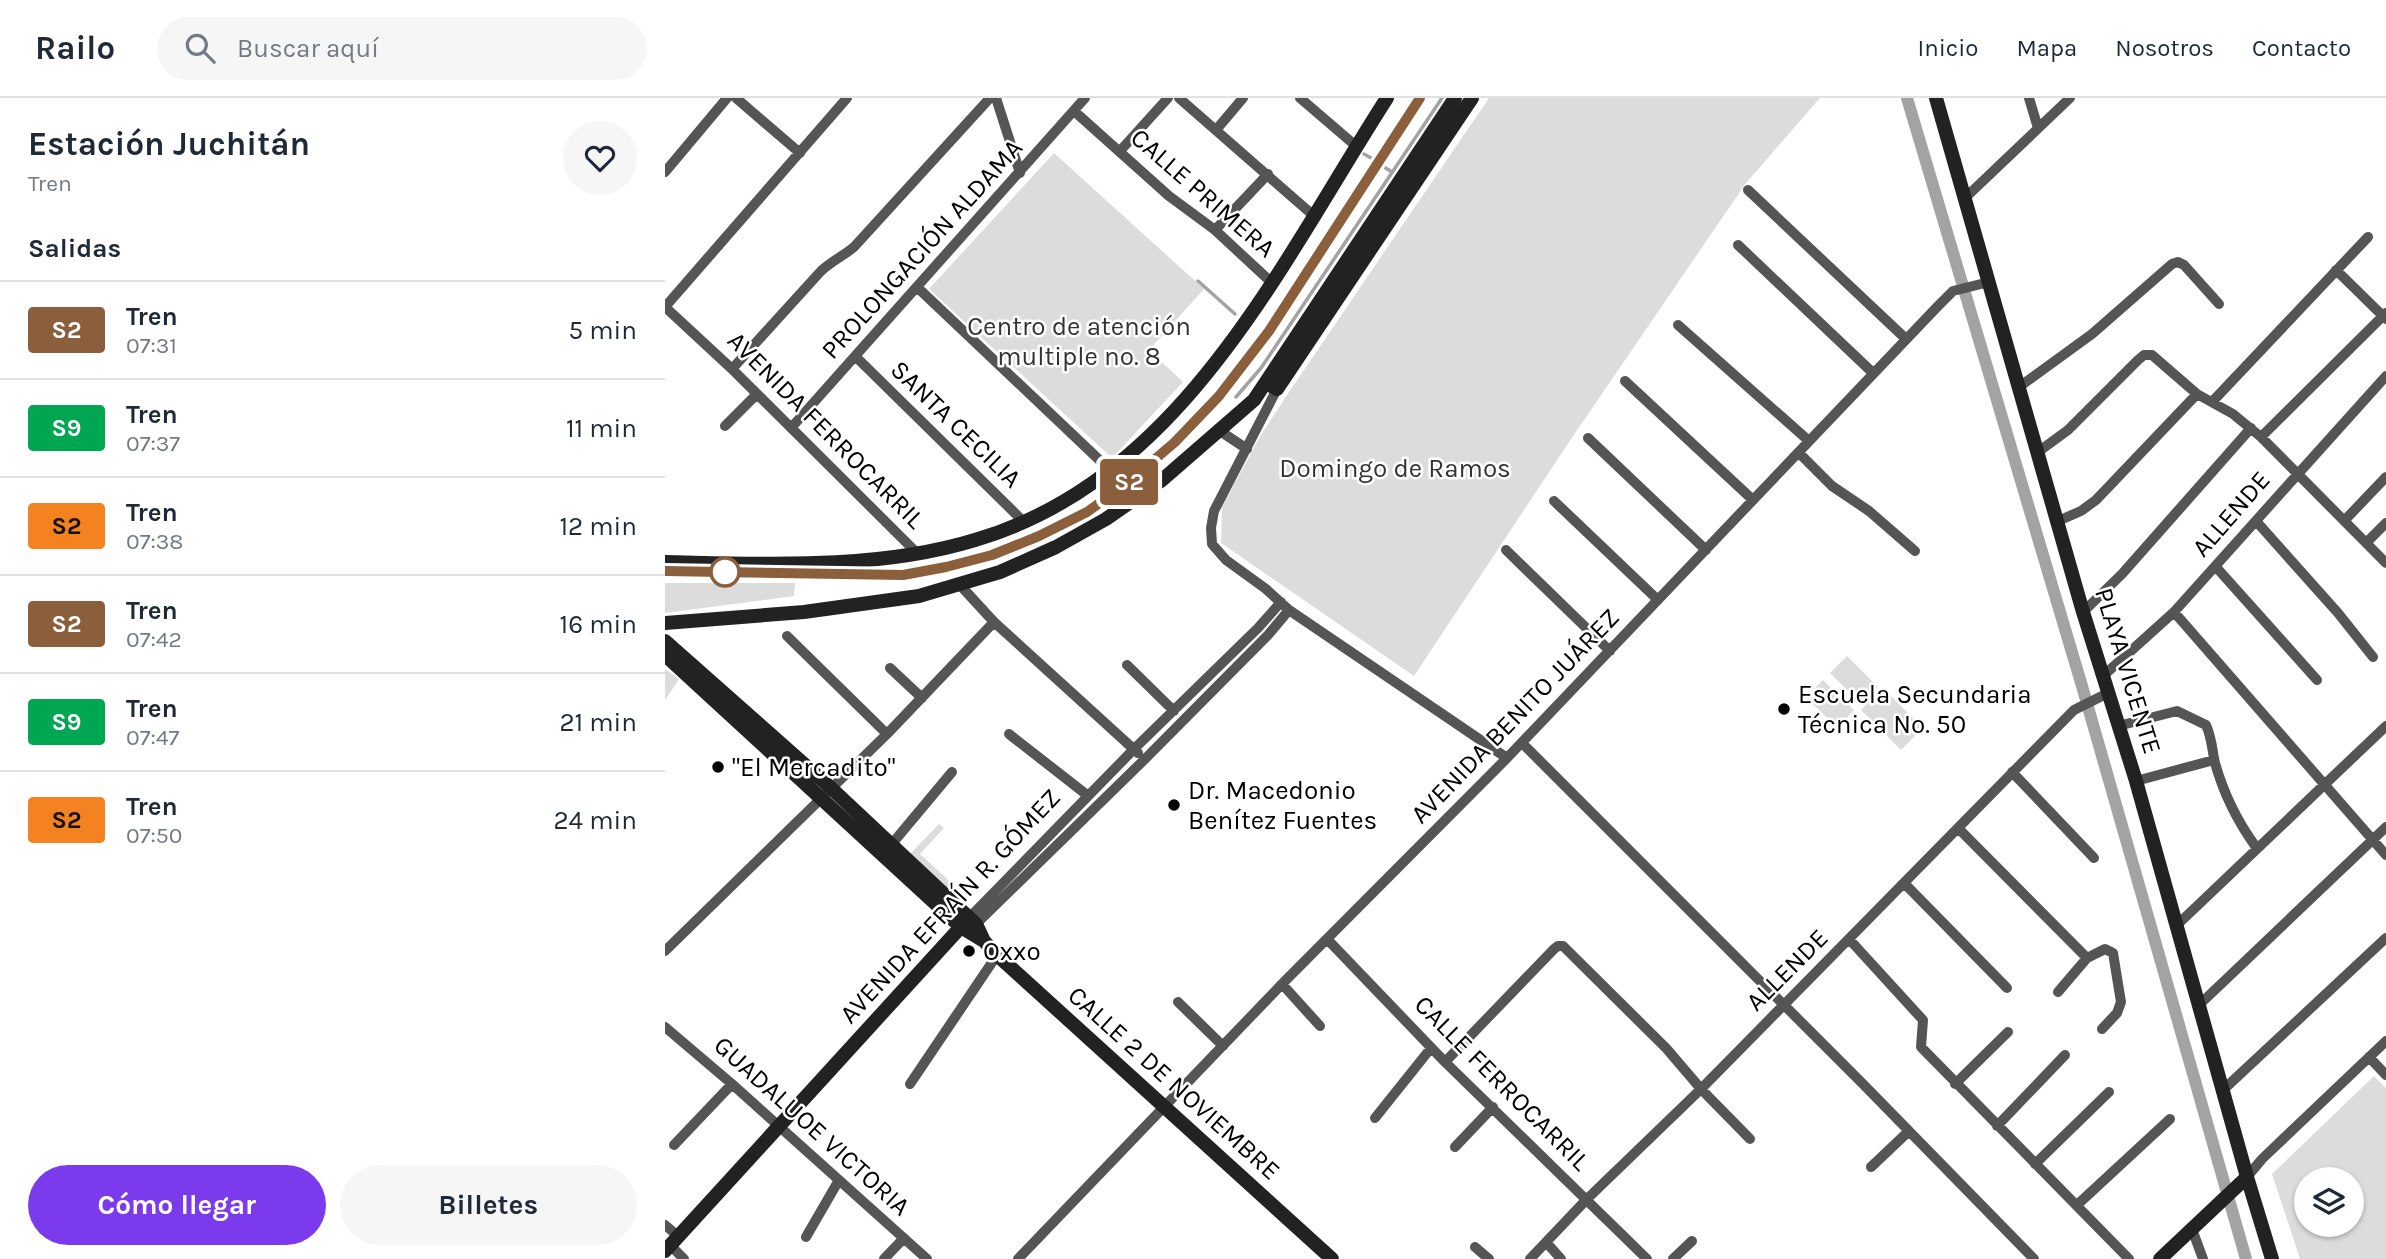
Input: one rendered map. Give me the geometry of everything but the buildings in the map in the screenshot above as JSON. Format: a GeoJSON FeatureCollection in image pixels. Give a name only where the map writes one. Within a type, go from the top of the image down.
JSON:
{"type":"FeatureCollection","features":[{"type":"Feature","properties":{"kind":"street"},"geometry":{"type":"LineString","coordinates":[[665,172],[727,98]]}},
{"type":"Feature","properties":{"kind":"street"},"geometry":{"type":"LineString","coordinates":[[736,98],[800,153]]}},
{"type":"Feature","properties":{"kind":"street"},"geometry":{"type":"LineString","coordinates":[[665,307],[847,98]]}},
{"type":"Feature","properties":{"kind":"street"},"geometry":{"type":"LineString","coordinates":[[732,369],[821,271],[835,258],[854,247],[990,98]]}},
{"type":"Feature","properties":{"kind":"street"},"geometry":{"type":"LineString","coordinates":[[996,98],[1020,173]]}},
{"type":"Feature","properties":{"kind":"street","name":"PROLONGACIÓN ALDAMA"},"geometry":{"type":"LineString","coordinates":[[791,428],[1085,98]]}},
{"type":"Feature","properties":{"kind":"street"},"geometry":{"type":"LineString","coordinates":[[1120,151],[1168,98]]}},
{"type":"Feature","properties":{"kind":"street"},"geometry":{"type":"LineString","coordinates":[[1179,98],[1314,216]]}},
{"type":"Feature","properties":{"kind":"street"},"geometry":{"type":"LineString","coordinates":[[1216,130],[1243,98]]}},
{"type":"Feature","properties":{"kind":"street"},"geometry":{"type":"LineString","coordinates":[[1300,98],[1356,146]]}},
{"type":"Feature","properties":{"kind":"street","name":"AVENIDA FERROCARRIL"},"geometry":{"type":"LineString","coordinates":[[665,307],[732,369],[917,553],[975,541],[1025,523],[1072,499],[1111,471],[1175,411],[1216,365],[1272,282],[1387,98]]}},
{"type":"Feature","properties":{"kind":"street"},"geometry":{"type":"LineString","coordinates":[[1455,98],[1410,176],[1271,386],[1247,449],[1214,511],[1212,544],[1226,560],[1285,606],[1507,758]]}},
{"type":"Feature","properties":{"kind":"street"},"geometry":{"type":"LineString","coordinates":[[1410,176],[1472,98]]}},
{"type":"Feature","properties":{"kind":"street","name":"PLAYA VICENTE"},"geometry":{"type":"LineString","coordinates":[[1936,98],[2083,612],[2136,781],[2272,1259]]}},
{"type":"Feature","properties":{"kind":"street"},"geometry":{"type":"LineString","coordinates":[[2029,98],[2038,128]]}},
{"type":"Feature","properties":{"kind":"street"},"geometry":{"type":"LineString","coordinates":[[1965,198],[2070,98]]}},
{"type":"Feature","properties":{"kind":"street","name":"CALLE PRIMERA"},"geometry":{"type":"LineString","coordinates":[[1074,111],[1169,196],[1215,230],[1272,282]]}},
{"type":"Feature","properties":{"kind":"street"},"geometry":{"type":"LineString","coordinates":[[1215,230],[1268,174]]}},
{"type":"Feature","properties":{"kind":"street"},"geometry":{"type":"LineString","coordinates":[[1748,190],[1906,339]]}},
{"type":"Feature","properties":{"kind":"street"},"geometry":{"type":"LineString","coordinates":[[2212,402],[2368,237]]}},
{"type":"Feature","properties":{"kind":"street"},"geometry":{"type":"LineString","coordinates":[[1738,246],[1873,373]]}},
{"type":"Feature","properties":{"kind":"street"},"geometry":{"type":"LineString","coordinates":[[2019,387],[2092,334],[2172,264],[2178,262],[2184,265],[2219,304]]}},
{"type":"Feature","properties":{"kind":"street"},"geometry":{"type":"LineString","coordinates":[[2261,437],[2385,316],[2336,270]]}},
{"type":"Feature","properties":{"kind":"street","name":"AVENIDA BENITO JUÁREZ"},"geometry":{"type":"LineString","coordinates":[[1018,1259],[1282,984],[1522,743],[1906,339],[1953,292],[1989,282]]}},
{"type":"Feature","properties":{"kind":"street"},"geometry":{"type":"LineString","coordinates":[[918,288],[1111,471]]}},
{"type":"Feature","properties":{"kind":"street"},"geometry":{"type":"LineString","coordinates":[[1678,325],[1809,441]]}},
{"type":"Feature","properties":{"kind":"street"},"geometry":{"type":"LineString","coordinates":[[2038,452],[2068,430],[2144,355],[2152,355],[2196,394],[2251,428],[2386,563]]}},
{"type":"Feature","properties":{"kind":"street","name":"SANTA CECILIA"},"geometry":{"type":"LineString","coordinates":[[856,357],[1025,523]]}},
{"type":"Feature","properties":{"kind":"street","name":"ALLENDE"},"geometry":{"type":"LineString","coordinates":[[2103,676],[2174,612],[2386,376]]}},
{"type":"Feature","properties":{"kind":"street"},"geometry":{"type":"LineString","coordinates":[[1625,381],[1753,500]]}},
{"type":"Feature","properties":{"kind":"street"},"geometry":{"type":"LineString","coordinates":[[666,648],[669,623],[804,612],[919,596],[1000,572],[1056,547],[1107,519],[1162,480],[1271,386]]}},
{"type":"Feature","properties":{"kind":"street"},"geometry":{"type":"LineString","coordinates":[[725,426],[757,394]]}},
{"type":"Feature","properties":{"kind":"street"},"geometry":{"type":"LineString","coordinates":[[2059,521],[2081,511],[2096,500],[2196,394]]}},
{"type":"Feature","properties":{"kind":"street"},"geometry":{"type":"LineString","coordinates":[[2083,612],[2122,574],[2251,428]]}},
{"type":"Feature","properties":{"kind":"street"},"geometry":{"type":"LineString","coordinates":[[1220,431],[1247,449]]}},
{"type":"Feature","properties":{"kind":"street"},"geometry":{"type":"LineString","coordinates":[[1588,438],[1706,550]]}},
{"type":"Feature","properties":{"kind":"street"},"geometry":{"type":"LineString","coordinates":[[1799,453],[1832,486],[1869,512],[1915,551]]}},
{"type":"Feature","properties":{"kind":"street"},"geometry":{"type":"LineString","coordinates":[[2344,521],[2386,477]]}},
{"type":"Feature","properties":{"kind":"street"},"geometry":{"type":"LineString","coordinates":[[1554,501],[1658,600]]}},
{"type":"Feature","properties":{"kind":"street"},"geometry":{"type":"LineString","coordinates":[[2256,521],[2338,613],[2373,657]]}},
{"type":"Feature","properties":{"kind":"street"},"geometry":{"type":"LineString","coordinates":[[2367,544],[2386,523]]}},
{"type":"Feature","properties":{"kind":"street"},"geometry":{"type":"LineString","coordinates":[[1506,550],[1610,651]]}},
{"type":"Feature","properties":{"kind":"street"},"geometry":{"type":"LineString","coordinates":[[665,562],[826,562],[917,553]]}},
{"type":"Feature","properties":{"kind":"street"},"geometry":{"type":"LineString","coordinates":[[2216,567],[2317,680]]}},
{"type":"Feature","properties":{"kind":"street"},"geometry":{"type":"LineString","coordinates":[[960,585],[995,622],[1144,760]]}},
{"type":"Feature","properties":{"kind":"street","name":"AVENIDA EFRAÍN R. GÓMEZ"},"geometry":{"type":"LineString","coordinates":[[671,1244],[1087,795],[1258,628],[1285,606]]}},
{"type":"Feature","properties":{"kind":"street","name":"AVENIDA EFRAÍN R. GÓMEZ"},"geometry":{"type":"LineString","coordinates":[[968,926],[1144,760],[1268,635],[1285,606]]}},
{"type":"Feature","properties":{"kind":"street"},"geometry":{"type":"LineString","coordinates":[[2174,612],[2386,855]]}},
{"type":"Feature","properties":{"kind":"street"},"geometry":{"type":"LineString","coordinates":[[665,951],[887,734],[995,622]]}},
{"type":"Feature","properties":{"kind":"street"},"geometry":{"type":"LineString","coordinates":[[787,636],[887,734]]}},
{"type":"Feature","properties":{"kind":"street","name":"CALLE 2 DE NOVIEMBRE"},"geometry":{"type":"LineString","coordinates":[[666,648],[968,926]]}},
{"type":"Feature","properties":{"kind":"street"},"geometry":{"type":"LineString","coordinates":[[1127,665],[1174,711]]}},
{"type":"Feature","properties":{"kind":"street"},"geometry":{"type":"LineString","coordinates":[[890,668],[922,698]]}},
{"type":"Feature","properties":{"kind":"street","name":"ALLENDE"},"geometry":{"type":"LineString","coordinates":[[1530,1259],[2074,710],[2108,693]]}},
{"type":"Feature","properties":{"kind":"street"},"geometry":{"type":"LineString","coordinates":[[2118,726],[2177,712],[2206,725],[2229,806],[2256,848]]}},
{"type":"Feature","properties":{"kind":"street"},"geometry":{"type":"LineString","coordinates":[[2176,926],[2386,726]]}},
{"type":"Feature","properties":{"kind":"street"},"geometry":{"type":"LineString","coordinates":[[1009,734],[1087,795]]}},
{"type":"Feature","properties":{"kind":"street"},"geometry":{"type":"LineString","coordinates":[[1522,743],[1909,1130],[2033,1259]]}},
{"type":"Feature","properties":{"kind":"street"},"geometry":{"type":"LineString","coordinates":[[2136,781],[2214,760]]}},
{"type":"Feature","properties":{"kind":"street"},"geometry":{"type":"LineString","coordinates":[[891,845],[952,772]]}},
{"type":"Feature","properties":{"kind":"street"},"geometry":{"type":"LineString","coordinates":[[2012,772],[2094,858]]}},
{"type":"Feature","properties":{"kind":"street","name":"CALLE 2 DE NOVIEMBRE"},"geometry":{"type":"LineString","coordinates":[[826,793],[891,845],[997,955],[1332,1259]]}},
{"type":"Feature","properties":{"kind":"street"},"geometry":{"type":"LineString","coordinates":[[2199,1005],[2386,827]]}},
{"type":"Feature","properties":{"kind":"street"},"geometry":{"type":"LineString","coordinates":[[1958,828],[2087,958]]}},
{"type":"Feature","properties":{"kind":"street"},"geometry":{"type":"LineString","coordinates":[[1904,883],[2007,988]]}},
{"type":"Feature","properties":{"kind":"street","name":"CALLE FERROCARRIL"},"geometry":{"type":"LineString","coordinates":[[1327,939],[1431,1048],[1647,1259]]}},
{"type":"Feature","properties":{"kind":"street"},"geometry":{"type":"LineString","coordinates":[[1849,939],[1923,1020],[1921,1047],[2129,1259]]}},
{"type":"Feature","properties":{"kind":"street"},"geometry":{"type":"LineString","coordinates":[[2223,1090],[2386,939]]}},
{"type":"Feature","properties":{"kind":"street"},"geometry":{"type":"LineString","coordinates":[[1445,1062],[1554,949],[1563,946],[1666,1048],[1750,1139]]}},
{"type":"Feature","properties":{"kind":"street"},"geometry":{"type":"LineString","coordinates":[[2058,992],[2087,958],[2105,949],[2113,953],[2121,1002],[2117,1013],[2102,1029]]}},
{"type":"Feature","properties":{"kind":"street"},"geometry":{"type":"LineString","coordinates":[[910,1084],[997,955]]}},
{"type":"Feature","properties":{"kind":"street"},"geometry":{"type":"LineString","coordinates":[[1282,984],[1320,1026]]}},
{"type":"Feature","properties":{"kind":"street"},"geometry":{"type":"LineString","coordinates":[[1178,1002],[1223,1046]]}},
{"type":"Feature","properties":{"kind":"street","name":"GUADALUOE VICTORIA"},"geometry":{"type":"LineString","coordinates":[[665,1027],[927,1259]]}},
{"type":"Feature","properties":{"kind":"street"},"geometry":{"type":"LineString","coordinates":[[1955,1084],[2008,1032]]}},
{"type":"Feature","properties":{"kind":"street"},"geometry":{"type":"LineString","coordinates":[[2160,1259],[2235,1189],[2262,1159],[2371,1060],[2386,1041]]}},
{"type":"Feature","properties":{"kind":"street"},"geometry":{"type":"LineString","coordinates":[[1375,1118],[1431,1048]]}},
{"type":"Feature","properties":{"kind":"street"},"geometry":{"type":"LineString","coordinates":[[2371,1060],[2386,1051]]}},
{"type":"Feature","properties":{"kind":"street"},"geometry":{"type":"LineString","coordinates":[[1997,1126],[2065,1055]]}},
{"type":"Feature","properties":{"kind":"street"},"geometry":{"type":"LineString","coordinates":[[2371,1060],[2386,1075]]}},
{"type":"Feature","properties":{"kind":"street"},"geometry":{"type":"LineString","coordinates":[[674,1145],[732,1084]]}},
{"type":"Feature","properties":{"kind":"street"},"geometry":{"type":"LineString","coordinates":[[2035,1164],[2109,1092]]}},
{"type":"Feature","properties":{"kind":"street"},"geometry":{"type":"LineString","coordinates":[[1455,1147],[1493,1107]]}},
{"type":"Feature","properties":{"kind":"street"},"geometry":{"type":"LineString","coordinates":[[2077,1205],[2170,1119]]}},
{"type":"Feature","properties":{"kind":"street"},"geometry":{"type":"LineString","coordinates":[[1871,1167],[1909,1130]]}},
{"type":"Feature","properties":{"kind":"street"},"geometry":{"type":"LineString","coordinates":[[806,1237],[839,1180]]}},
{"type":"Feature","properties":{"kind":"street"},"geometry":{"type":"LineString","coordinates":[[665,1225],[671,1244],[684,1259]]}},
{"type":"Feature","properties":{"kind":"street"},"geometry":{"type":"LineString","coordinates":[[2192,1229],[2203,1259]]}},
{"type":"Feature","properties":{"kind":"street"},"geometry":{"type":"LineString","coordinates":[[884,1259],[904,1238]]}},
{"type":"Feature","properties":{"kind":"street"},"geometry":{"type":"LineString","coordinates":[[1673,1259],[1692,1241]]}},
{"type":"Feature","properties":{"kind":"street"},"geometry":{"type":"LineString","coordinates":[[1546,1242],[1561,1259]]}},
{"type":"Feature","properties":{"kind":"street"},"geometry":{"type":"LineString","coordinates":[[1475,1247],[1489,1259]]}},
{"type":"Feature","properties":{"kind":"green space","name":"Domingo de Ramos"},"geometry":{"type":"Polygon","coordinates":[[[1489,98],[1820,98],[1746,183],[1569,442],[1414,676],[1221,543],[1222,507],[1259,438],[1285,398],[1489,98]]]}},
{"type":"Feature","properties":{"kind":"green space","name":"Centro de atención multiple no. 8"},"geometry":{"type":"Polygon","coordinates":[[[1054,153],[1204,289],[1149,350],[1183,382],[1112,458],[929,289],[1054,153]]]}},
{"type":"Feature","properties":{"kind":"green space"},"geometry":{"type":"Polygon","coordinates":[[[665,583],[795,583],[794,596],[665,613],[665,583]]]}},
{"type":"Feature","properties":{"kind":"green space"},"geometry":{"type":"Polygon","coordinates":[[[1847,656],[1878,687],[1861,704],[1830,673],[1847,656]]]}},
{"type":"Feature","properties":{"kind":"green space"},"geometry":{"type":"Polygon","coordinates":[[[665,669],[679,679],[665,700],[665,669]]]}},
{"type":"Feature","properties":{"kind":"green space"},"geometry":{"type":"Polygon","coordinates":[[[1823,680],[1854,710],[1837,728],[1806,697],[1823,680]]]}},
{"type":"Feature","properties":{"kind":"green space"},"geometry":{"type":"Polygon","coordinates":[[[1883,688],[1923,728],[1901,750],[1861,710],[1883,688]]]}},
{"type":"Feature","properties":{"kind":"green space"},"geometry":{"type":"Polygon","coordinates":[[[939,824],[944,828],[920,854],[958,889],[952,895],[910,854],[939,824]]]}},
{"type":"Feature","properties":{"kind":"green space"},"geometry":{"type":"Polygon","coordinates":[[[2374,1076],[2386,1088],[2386,1259],[2300,1259],[2272,1174],[2374,1076]]]}},
{"type":"Feature","properties":{"kind":"waterway"},"geometry":{"type":"LineString","coordinates":[[1236,397],[1261,368],[1442,98]]}},
{"type":"Feature","properties":{"kind":"waterway"},"geometry":{"type":"LineString","coordinates":[[1907,98],[2082,686],[2246,1259]]}},
{"type":"Feature","properties":{"kind":"waterway"},"geometry":{"type":"LineString","coordinates":[[1364,154],[1371,158]]}},
{"type":"Feature","properties":{"kind":"waterway"},"geometry":{"type":"LineString","coordinates":[[1384,167],[1392,172]]}},
{"type":"Feature","properties":{"kind":"waterway"},"geometry":{"type":"LineString","coordinates":[[1198,281],[1235,314]]}},
{"type":"Feature","properties":{"kind":"railway"},"geometry":{"type":"LineString","coordinates":[[665,571],[883,576],[932,571],[975,560],[1016,545],[1068,521],[1115,492],[1157,458],[1195,421],[1230,381],[1294,292],[1420,98]]}},
{"type":"Feature","properties":{"kind":"train","name":"S2"},"geometry":{"type":"LineString","coordinates":[[665,571],[903,575],[992,555],[1087,512],[1126,484],[1175,442],[1219,396],[1269,331],[1420,98]]}},
{"type":"Feature","properties":{"kind":"place","name":"Escuela Secundaria Técnica No. 50"},"geometry":{"type":"Point","coordinates":[1784,709]}},
{"type":"Feature","properties":{"kind":"place","name":"\"El Mercadito\""},"geometry":{"type":"Point","coordinates":[718,767]}},
{"type":"Feature","properties":{"kind":"place","name":"Dr. Macedonio Benítez Fuentes"},"geometry":{"type":"Point","coordinates":[1174,805]}},
{"type":"Feature","properties":{"kind":"place","name":"Oxxo"},"geometry":{"type":"Point","coordinates":[969,951]}}]}
